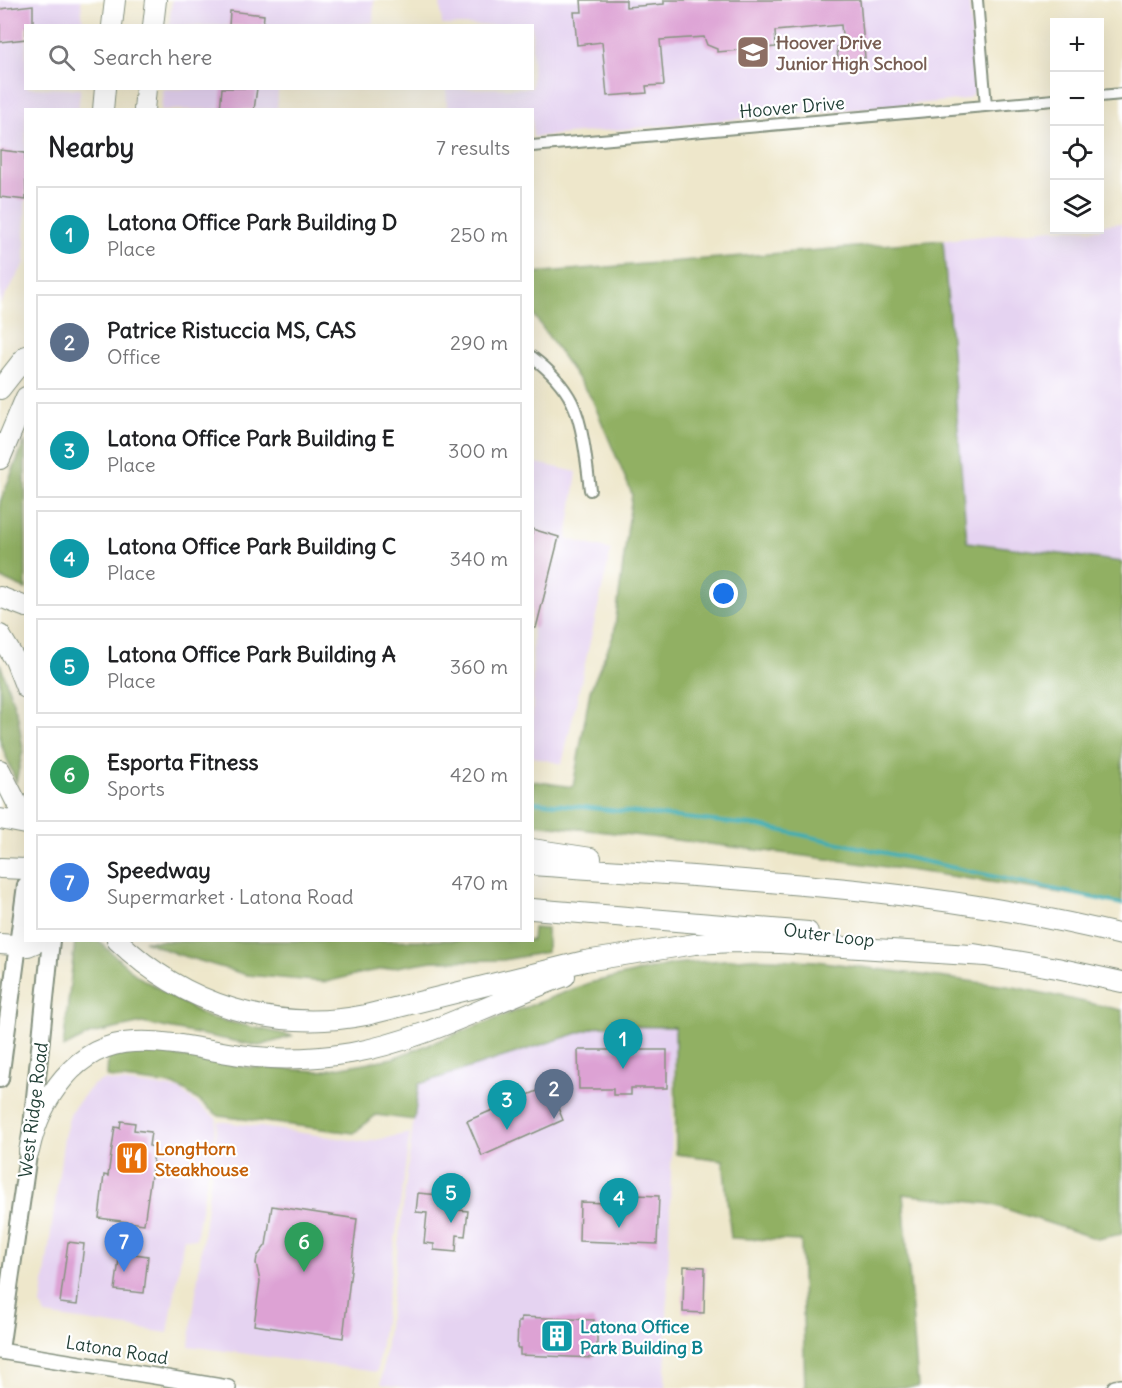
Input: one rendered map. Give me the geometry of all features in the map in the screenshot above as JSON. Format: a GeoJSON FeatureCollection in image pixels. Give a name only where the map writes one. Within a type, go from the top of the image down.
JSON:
{"type":"FeatureCollection","features":[{"type":"Feature","properties":{"kind":"highway"},"geometry":{"type":"LineString","coordinates":[[112,24],[115,0]]}},
{"type":"Feature","properties":{"kind":"highway"},"geometry":{"type":"LineString","coordinates":[[153,24],[156,0]]}},
{"type":"Feature","properties":{"kind":"highway"},"geometry":{"type":"LineString","coordinates":[[103,108],[105,90]]}},
{"type":"Feature","properties":{"kind":"highway"},"geometry":{"type":"LineString","coordinates":[[144,108],[146,90]]}},
{"type":"Feature","properties":{"kind":"highway"},"geometry":{"type":"LineString","coordinates":[[0,389],[24,359]]}},
{"type":"Feature","properties":{"kind":"highway"},"geometry":{"type":"LineString","coordinates":[[0,459],[24,402]]}},
{"type":"Feature","properties":{"kind":"highway"},"geometry":{"type":"LineString","coordinates":[[0,597],[24,606]]}},
{"type":"Feature","properties":{"kind":"highway"},"geometry":{"type":"LineString","coordinates":[[0,635],[15,660],[24,683]]}},
{"type":"Feature","properties":{"kind":"highway"},"geometry":{"type":"LineString","coordinates":[[0,770],[24,819]]}},
{"type":"Feature","properties":{"kind":"highway"},"geometry":{"type":"LineString","coordinates":[[0,819],[24,823]]}},
{"type":"Feature","properties":{"kind":"highway"},"geometry":{"type":"LineString","coordinates":[[0,831],[24,832]]}},
{"type":"Feature","properties":{"kind":"highway"},"geometry":{"type":"LineString","coordinates":[[534,849],[722,878]]}},
{"type":"Feature","properties":{"kind":"highway"},"geometry":{"type":"LineString","coordinates":[[534,865],[836,887],[905,895],[999,910],[1122,934]]}},
{"type":"Feature","properties":{"kind":"highway"},"geometry":{"type":"LineString","coordinates":[[0,868],[24,869]]}},
{"type":"Feature","properties":{"kind":"highway","name":"Outer Loop"},"geometry":{"type":"LineString","coordinates":[[534,909],[777,928],[986,956],[1122,982]]}},
{"type":"Feature","properties":{"kind":"highway"},"geometry":{"type":"LineString","coordinates":[[9,945],[32,945],[38,942]]}},
{"type":"Feature","properties":{"kind":"highway"},"geometry":{"type":"LineString","coordinates":[[119,942],[159,975],[203,999],[256,1016],[309,1021],[366,1016],[572,964],[655,949],[708,943],[746,942],[986,956]]}},
{"type":"Feature","properties":{"kind":"highway"},"geometry":{"type":"LineString","coordinates":[[29,1151],[38,1120],[56,1086],[84,1059],[112,1045],[134,1042],[159,1043],[276,1058],[308,1058],[351,1053],[403,1040],[556,979],[655,949]]}},
{"type":"Feature","properties":{"kind":"main road","name":"West Ridge Road"},"geometry":{"type":"LineString","coordinates":[[0,1079],[9,945],[21,924],[24,901]]}},
{"type":"Feature","properties":{"kind":"main road","name":"West Ridge Road"},"geometry":{"type":"LineString","coordinates":[[0,1351],[29,1151],[51,942]]}},
{"type":"Feature","properties":{"kind":"street"},"geometry":{"type":"LineString","coordinates":[[977,0],[986,106]]}},
{"type":"Feature","properties":{"kind":"street"},"geometry":{"type":"LineString","coordinates":[[1104,96],[1122,94]]}},
{"type":"Feature","properties":{"kind":"street","name":"Hoover Drive"},"geometry":{"type":"LineString","coordinates":[[534,146],[1050,100]]}},
{"type":"Feature","properties":{"kind":"street"},"geometry":{"type":"LineString","coordinates":[[534,359],[549,370],[573,403],[585,450],[590,490]]}},
{"type":"Feature","properties":{"kind":"street","name":"Latona Road"},"geometry":{"type":"LineString","coordinates":[[0,1351],[228,1388]]}},
{"type":"Feature","properties":{"kind":"street"},"geometry":{"type":"LineString","coordinates":[[1115,1388],[1122,1387]]}},
{"type":"Feature","properties":{"kind":"shaded area"},"geometry":{"type":"Polygon","coordinates":[[[0,0],[81,0],[83,24],[24,24],[24,90],[80,90],[80,93],[78,108],[24,108],[24,265],[0,304],[0,0]]]}},
{"type":"Feature","properties":{"kind":"shaded area"},"geometry":{"type":"Polygon","coordinates":[[[172,0],[374,0],[373,23],[169,24],[172,0]]]}},
{"type":"Feature","properties":{"kind":"shaded area","name":"Hoover Drive Junior High School"},"geometry":{"type":"Polygon","coordinates":[[[440,0],[969,0],[976,88],[968,98],[960,100],[534,137],[534,108],[447,108],[446,90],[534,90],[534,24],[442,24],[440,0]]]}},
{"type":"Feature","properties":{"kind":"shaded area"},"geometry":{"type":"Polygon","coordinates":[[[163,90],[278,90],[277,108],[161,108],[163,90]]]}},
{"type":"Feature","properties":{"kind":"shaded area"},"geometry":{"type":"Polygon","coordinates":[[[1122,223],[1122,562],[967,542],[943,240],[1050,229],[1050,234],[1104,234],[1104,225],[1122,223]]]}},
{"type":"Feature","properties":{"kind":"shaded area"},"geometry":{"type":"Polygon","coordinates":[[[534,462],[577,472],[567,539],[611,550],[562,764],[534,757],[534,462]]]}},
{"type":"Feature","properties":{"kind":"shaded area"},"geometry":{"type":"Polygon","coordinates":[[[600,1026],[675,1027],[665,1388],[406,1388],[381,1384],[418,1084],[600,1026]]]}},
{"type":"Feature","properties":{"kind":"shaded area"},"geometry":{"type":"Polygon","coordinates":[[[103,1080],[178,1089],[217,1119],[196,1239],[184,1238],[168,1333],[45,1315],[41,1305],[64,1137],[71,1111],[93,1085],[103,1080]]]}},
{"type":"Feature","properties":{"kind":"shaded area"},"geometry":{"type":"Polygon","coordinates":[[[218,1121],[366,1142],[410,1133],[377,1372],[189,1346],[218,1121]]]}},
{"type":"Feature","properties":{"kind":"green space"},"geometry":{"type":"Polygon","coordinates":[[[943,240],[967,542],[1122,562],[1122,903],[828,859],[534,824],[534,781],[573,787],[590,691],[614,634],[632,494],[592,399],[534,315],[534,273],[943,240]]]}},
{"type":"Feature","properties":{"kind":"green space"},"geometry":{"type":"Polygon","coordinates":[[[24,443],[24,588],[0,578],[0,502],[24,443]]]}},
{"type":"Feature","properties":{"kind":"green space"},"geometry":{"type":"Polygon","coordinates":[[[0,663],[18,717],[23,750],[16,782],[0,741],[0,663]]]}},
{"type":"Feature","properties":{"kind":"green space"},"geometry":{"type":"Polygon","coordinates":[[[534,928],[547,929],[547,952],[503,960],[432,961],[367,972],[326,982],[247,975],[177,954],[147,942],[534,942],[534,928]]]}},
{"type":"Feature","properties":{"kind":"green space"},"geometry":{"type":"Polygon","coordinates":[[[75,942],[100,942],[137,976],[207,1017],[293,1036],[259,1046],[142,1023],[91,1034],[63,1048],[75,942]]]}},
{"type":"Feature","properties":{"kind":"green space"},"geometry":{"type":"Polygon","coordinates":[[[750,958],[816,961],[1014,987],[1122,1010],[1122,1234],[1097,1239],[991,1204],[903,1194],[918,1387],[805,1388],[801,1241],[731,1238],[723,1160],[676,1154],[675,1027],[600,1026],[419,1084],[414,1120],[376,1115],[354,1133],[219,1116],[174,1085],[107,1077],[108,1057],[145,1051],[248,1067],[320,1071],[393,1058],[589,983],[673,964],[750,958]]]}},
{"type":"Feature","properties":{"kind":"building"},"geometry":{"type":"Polygon","coordinates":[[[581,0],[626,0],[626,7],[664,4],[664,0],[860,0],[865,58],[838,61],[837,47],[843,46],[841,25],[775,31],[776,47],[717,52],[717,49],[707,45],[704,37],[660,40],[664,85],[646,86],[647,93],[607,96],[602,42],[577,45],[574,12],[582,12],[581,0]]]}},
{"type":"Feature","properties":{"kind":"building"},"geometry":{"type":"Polygon","coordinates":[[[33,5],[33,24],[24,24],[24,39],[0,42],[0,9],[33,5]]]}},
{"type":"Feature","properties":{"kind":"building"},"geometry":{"type":"Polygon","coordinates":[[[230,11],[264,15],[263,24],[229,24],[230,11]]]}},
{"type":"Feature","properties":{"kind":"building"},"geometry":{"type":"Polygon","coordinates":[[[222,90],[257,90],[254,108],[220,108],[222,90]]]}},
{"type":"Feature","properties":{"kind":"building"},"geometry":{"type":"Polygon","coordinates":[[[0,150],[24,153],[24,200],[0,197],[0,150]]]}},
{"type":"Feature","properties":{"kind":"building"},"geometry":{"type":"Polygon","coordinates":[[[534,530],[559,537],[536,628],[534,628],[534,530]]]}},
{"type":"Feature","properties":{"kind":"building"},"geometry":{"type":"Polygon","coordinates":[[[578,1050],[667,1050],[667,1088],[631,1088],[631,1095],[613,1095],[613,1089],[579,1089],[578,1050]]]}},
{"type":"Feature","properties":{"kind":"building"},"geometry":{"type":"Polygon","coordinates":[[[549,1086],[563,1120],[482,1156],[467,1121],[549,1086]]]}},
{"type":"Feature","properties":{"kind":"building"},"geometry":{"type":"Polygon","coordinates":[[[121,1121],[135,1123],[134,1130],[151,1132],[149,1146],[155,1147],[144,1224],[99,1218],[104,1175],[108,1176],[115,1127],[120,1128],[121,1121]]]}},
{"type":"Feature","properties":{"kind":"building"},"geometry":{"type":"Polygon","coordinates":[[[418,1193],[450,1196],[448,1209],[468,1211],[465,1236],[457,1235],[456,1252],[434,1250],[434,1244],[424,1243],[427,1213],[416,1212],[418,1193]]]}},
{"type":"Feature","properties":{"kind":"building"},"geometry":{"type":"Polygon","coordinates":[[[636,1195],[659,1196],[657,1244],[579,1241],[580,1202],[635,1204],[636,1195]]]}},
{"type":"Feature","properties":{"kind":"building"},"geometry":{"type":"Polygon","coordinates":[[[272,1206],[357,1219],[343,1338],[254,1325],[260,1281],[256,1263],[257,1257],[266,1245],[272,1206]]]}},
{"type":"Feature","properties":{"kind":"building"},"geometry":{"type":"Polygon","coordinates":[[[68,1242],[84,1244],[77,1305],[60,1303],[68,1242]]]}},
{"type":"Feature","properties":{"kind":"building"},"geometry":{"type":"Polygon","coordinates":[[[120,1252],[148,1256],[144,1293],[115,1290],[120,1252]]]}},
{"type":"Feature","properties":{"kind":"building"},"geometry":{"type":"Polygon","coordinates":[[[684,1266],[705,1267],[704,1313],[683,1312],[684,1266]]]}},
{"type":"Feature","properties":{"kind":"building","name":"Latona Office Park Building B"},"geometry":{"type":"Polygon","coordinates":[[[521,1317],[594,1320],[594,1324],[597,1324],[597,1353],[594,1353],[594,1358],[520,1355],[520,1348],[517,1348],[518,1322],[521,1322],[521,1317]]]}},
{"type":"Feature","properties":{"kind":"waterway"},"geometry":{"type":"LineString","coordinates":[[535,802],[760,826],[1122,904]]}},
{"type":"Feature","properties":{"kind":"place","name":"Hoover Drive Junior High School"},"geometry":{"type":"Point","coordinates":[753,52]}},
{"type":"Feature","properties":{"kind":"place","name":"Latona Office Park Building D"},"geometry":{"type":"Point","coordinates":[623,1069]}},
{"type":"Feature","properties":{"kind":"place","name":"Patrice Ristuccia MS, CAS"},"geometry":{"type":"Point","coordinates":[554,1119]}},
{"type":"Feature","properties":{"kind":"place","name":"Latona Office Park Building E"},"geometry":{"type":"Point","coordinates":[507,1130]}},
{"type":"Feature","properties":{"kind":"place","name":"LongHorn Steakhouse"},"geometry":{"type":"Point","coordinates":[132,1158]}},
{"type":"Feature","properties":{"kind":"place","name":"Latona Office Park Building A"},"geometry":{"type":"Point","coordinates":[451,1223]}},
{"type":"Feature","properties":{"kind":"place","name":"Latona Office Park Building C"},"geometry":{"type":"Point","coordinates":[619,1228]}},
{"type":"Feature","properties":{"kind":"place","name":"Speedway"},"geometry":{"type":"Point","coordinates":[124,1272]}},
{"type":"Feature","properties":{"kind":"place","name":"Esporta Fitness"},"geometry":{"type":"Point","coordinates":[304,1272]}},
{"type":"Feature","properties":{"kind":"place","name":"Latona Office Park Building B"},"geometry":{"type":"Point","coordinates":[557,1336]}}]}
